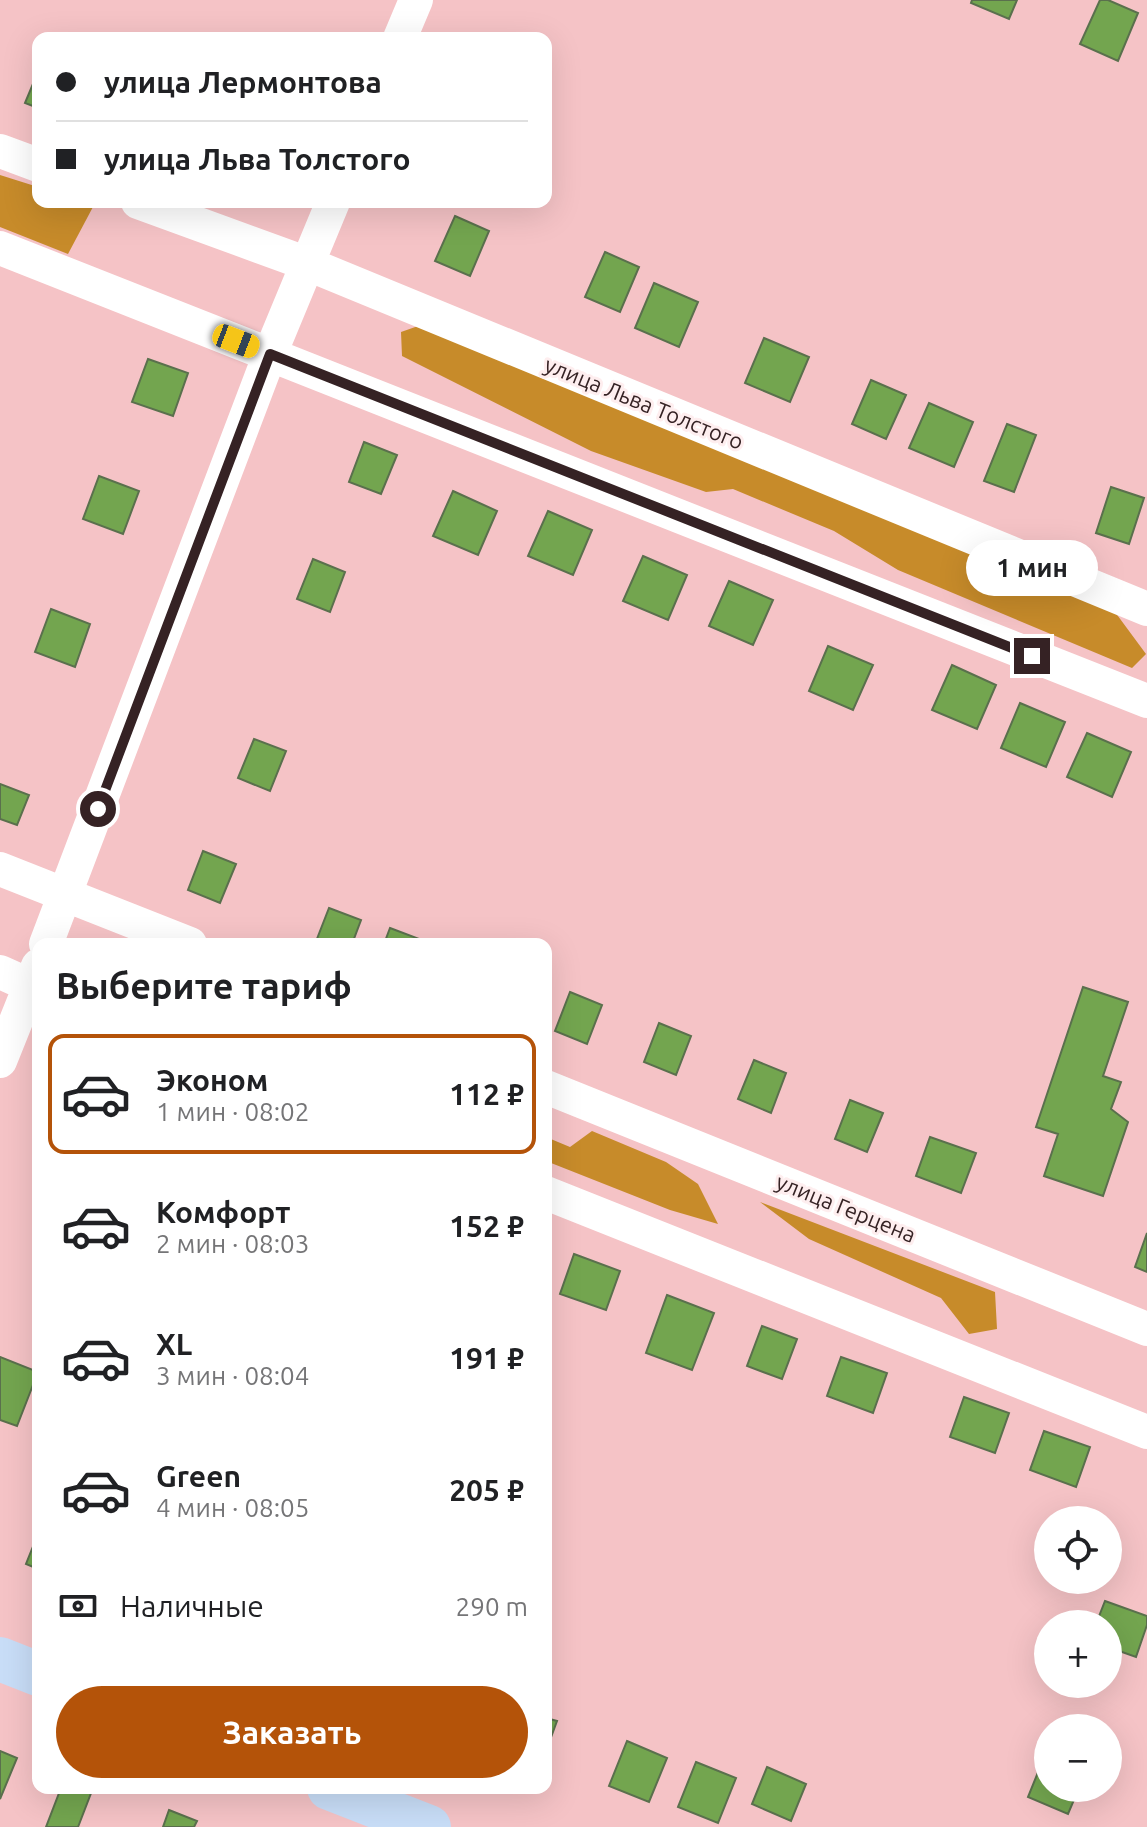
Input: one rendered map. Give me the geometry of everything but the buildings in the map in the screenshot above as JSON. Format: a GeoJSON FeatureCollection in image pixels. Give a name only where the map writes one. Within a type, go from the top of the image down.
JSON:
{"type":"FeatureCollection","features":[{"type":"Feature","properties":{"kind":"main road"},"geometry":{"type":"LineString","coordinates":[[0,1659],[32,1672]]}},
{"type":"Feature","properties":{"kind":"main road"},"geometry":{"type":"LineString","coordinates":[[344,1794],[429,1827]]}},
{"type":"Feature","properties":{"kind":"street"},"geometry":{"type":"LineString","coordinates":[[403,32],[416,0]]}},
{"type":"Feature","properties":{"kind":"street"},"geometry":{"type":"LineString","coordinates":[[0,151],[32,163]]}},
{"type":"Feature","properties":{"kind":"street","name":"улица Льва Толстого"},"geometry":{"type":"LineString","coordinates":[[154,208],[308,264],[1147,609]]}},
{"type":"Feature","properties":{"kind":"street"},"geometry":{"type":"LineString","coordinates":[[48,938],[270,354],[331,208]]}},
{"type":"Feature","properties":{"kind":"street"},"geometry":{"type":"LineString","coordinates":[[0,248],[1147,701]]}},
{"type":"Feature","properties":{"kind":"street"},"geometry":{"type":"LineString","coordinates":[[0,869],[175,938]]}},
{"type":"Feature","properties":{"kind":"street"},"geometry":{"type":"LineString","coordinates":[[0,1061],[26,978]]}},
{"type":"Feature","properties":{"kind":"street","name":"улица Герцена"},"geometry":{"type":"LineString","coordinates":[[552,1089],[1147,1329]]}},
{"type":"Feature","properties":{"kind":"street"},"geometry":{"type":"LineString","coordinates":[[552,1195],[1147,1432]]}},
{"type":"Feature","properties":{"kind":"shaded area"},"geometry":{"type":"Polygon","coordinates":[[[0,175],[32,185],[32,208],[92,208],[68,254],[0,227],[0,175]]]}},
{"type":"Feature","properties":{"kind":"shaded area"},"geometry":{"type":"Polygon","coordinates":[[[421,325],[1115,612],[1146,654],[1132,668],[898,570],[834,531],[733,489],[706,492],[591,451],[402,356],[401,332],[421,325]]]}},
{"type":"Feature","properties":{"kind":"shaded area"},"geometry":{"type":"Polygon","coordinates":[[[592,1131],[666,1162],[698,1184],[718,1224],[670,1210],[552,1163],[552,1140],[570,1147],[592,1131]]]}},
{"type":"Feature","properties":{"kind":"shaded area"},"geometry":{"type":"Polygon","coordinates":[[[760,1202],[995,1292],[997,1329],[969,1334],[941,1298],[809,1239],[760,1202]]]}},
{"type":"Feature","properties":{"kind":"route"},"geometry":{"type":"LineString","coordinates":[[98,809],[270,354],[1032,656]]}}]}
